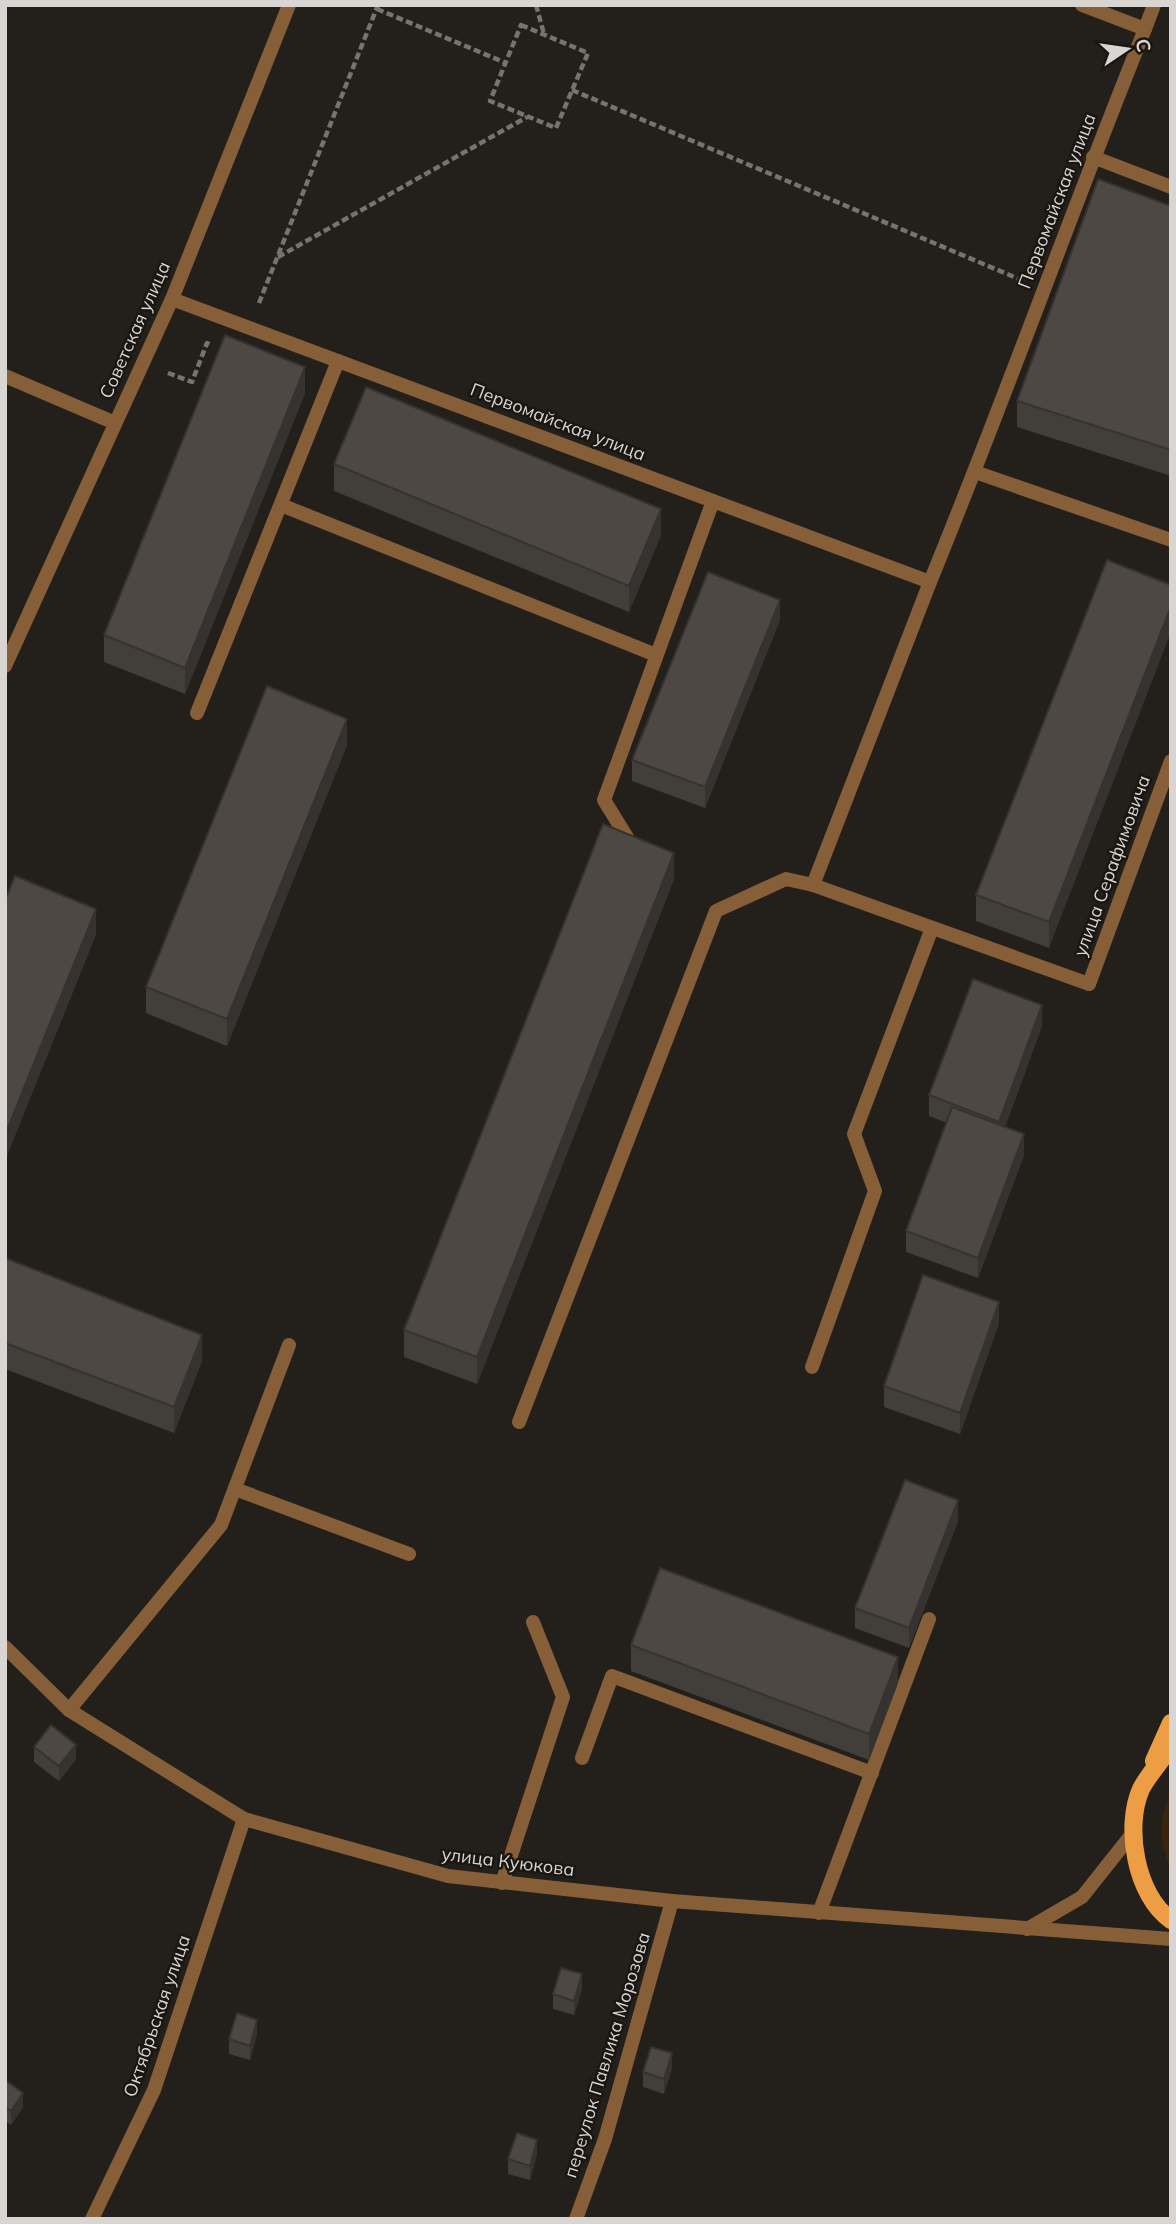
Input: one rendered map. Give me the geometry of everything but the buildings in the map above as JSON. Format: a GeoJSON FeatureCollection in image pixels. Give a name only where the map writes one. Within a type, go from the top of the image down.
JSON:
{"type":"FeatureCollection","features":[{"type":"Feature","properties":{"kind":"main road"},"geometry":{"type":"LineString","coordinates":[[1171,1723],[1141,1790],[1132,1834],[1140,1878],[1164,1915],[1171,1920]]}},
{"type":"Feature","properties":{"kind":"main road"},"geometry":{"type":"LineString","coordinates":[[1141,1790],[1166,1753],[1171,1751]]}},
{"type":"Feature","properties":{"kind":"street","name":"Советская улица"},"geometry":{"type":"LineString","coordinates":[[5,666],[172,299],[289,5]]}},
{"type":"Feature","properties":{"kind":"street"},"geometry":{"type":"LineString","coordinates":[[1082,5],[1145,29]]}},
{"type":"Feature","properties":{"kind":"street","name":"Первомайская улица"},"geometry":{"type":"LineString","coordinates":[[813,885],[1154,5]]}},
{"type":"Feature","properties":{"kind":"street"},"geometry":{"type":"LineString","coordinates":[[1093,157],[1171,187]]}},
{"type":"Feature","properties":{"kind":"street","name":"Первомайская улица"},"geometry":{"type":"LineString","coordinates":[[172,299],[930,582]]}},
{"type":"Feature","properties":{"kind":"street"},"geometry":{"type":"LineString","coordinates":[[197,713],[338,361]]}},
{"type":"Feature","properties":{"kind":"street"},"geometry":{"type":"LineString","coordinates":[[5,376],[115,423]]}},
{"type":"Feature","properties":{"kind":"street"},"geometry":{"type":"LineString","coordinates":[[975,472],[1171,540]]}},
{"type":"Feature","properties":{"kind":"street"},"geometry":{"type":"LineString","coordinates":[[628,839],[604,800],[713,501]]}},
{"type":"Feature","properties":{"kind":"street"},"geometry":{"type":"LineString","coordinates":[[281,505],[656,655]]}},
{"type":"Feature","properties":{"kind":"street","name":"улица Серафимовича"},"geometry":{"type":"LineString","coordinates":[[932,928],[1089,984],[1171,761]]}},
{"type":"Feature","properties":{"kind":"street"},"geometry":{"type":"LineString","coordinates":[[519,1422],[716,911],[786,879],[813,885],[932,928],[854,1134],[876,1191],[812,1367]]}},
{"type":"Feature","properties":{"kind":"street"},"geometry":{"type":"LineString","coordinates":[[69,1710],[221,1525],[289,1345]]}},
{"type":"Feature","properties":{"kind":"street"},"geometry":{"type":"LineString","coordinates":[[235,1489],[409,1554]]}},
{"type":"Feature","properties":{"kind":"street"},"geometry":{"type":"LineString","coordinates":[[819,1913],[929,1619]]}},
{"type":"Feature","properties":{"kind":"street"},"geometry":{"type":"LineString","coordinates":[[502,1882],[563,1697],[533,1622]]}},
{"type":"Feature","properties":{"kind":"street","name":"улица Куюкова"},"geometry":{"type":"LineString","coordinates":[[5,1647],[69,1710],[244,1819],[448,1877],[672,1901],[1171,1939]]}},
{"type":"Feature","properties":{"kind":"street"},"geometry":{"type":"LineString","coordinates":[[583,1758],[612,1676],[872,1773]]}},
{"type":"Feature","properties":{"kind":"street","name":"Октябрьская улица"},"geometry":{"type":"LineString","coordinates":[[92,2219],[154,2090],[244,1819]]}},
{"type":"Feature","properties":{"kind":"street"},"geometry":{"type":"LineString","coordinates":[[1026,1930],[1082,1897],[1132,1834]]}},
{"type":"Feature","properties":{"kind":"street","name":"переулок Павлика Морозова"},"geometry":{"type":"LineString","coordinates":[[576,2219],[605,2139],[672,1901]]}},
{"type":"Feature","properties":{"kind":"path"},"geometry":{"type":"LineString","coordinates":[[536,5],[544,35]]}},
{"type":"Feature","properties":{"kind":"path"},"geometry":{"type":"LineString","coordinates":[[250,327],[378,7],[506,63]]}},
{"type":"Feature","properties":{"kind":"path"},"geometry":{"type":"LineString","coordinates":[[521,25],[587,53],[556,128],[490,100],[506,63],[521,25]]}},
{"type":"Feature","properties":{"kind":"path"},"geometry":{"type":"LineString","coordinates":[[572,90],[1044,290]]}},
{"type":"Feature","properties":{"kind":"path"},"geometry":{"type":"LineString","coordinates":[[277,257],[528,117]]}},
{"type":"Feature","properties":{"kind":"path"},"geometry":{"type":"LineString","coordinates":[[142,362],[192,382],[206,343],[217,347]]}},
{"type":"Feature","properties":{"kind":"shaded area"},"geometry":{"type":"Polygon","coordinates":[[[1171,1791],[1171,1869],[1163,1848],[1161,1830],[1171,1791]]]}}]}
